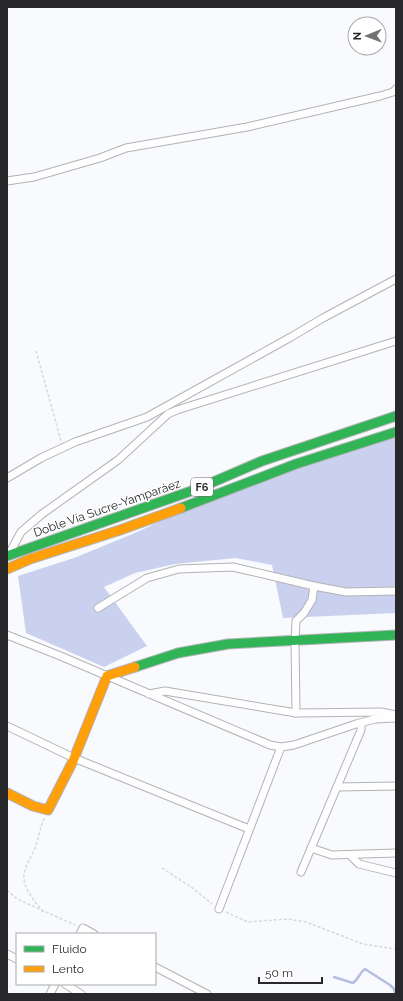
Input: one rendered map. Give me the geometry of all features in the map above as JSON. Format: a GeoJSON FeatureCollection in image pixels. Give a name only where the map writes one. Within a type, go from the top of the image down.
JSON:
{"type":"FeatureCollection","features":[{"type":"Feature","properties":{"kind":"main road","name":"Doble Vía Sucre-Yamparáez"},"geometry":{"type":"LineString","coordinates":[[8,556],[197,489],[262,461],[396,416]]}},
{"type":"Feature","properties":{"kind":"main road","name":"Doble Vía Sucre-Yamparáez"},"geometry":{"type":"LineString","coordinates":[[8,568],[30,559],[120,530],[296,464],[396,432]]}},
{"type":"Feature","properties":{"kind":"main road"},"geometry":{"type":"LineString","coordinates":[[7,793],[33,806],[48,810],[59,792],[74,758],[106,676],[178,653],[228,644],[396,635]]}},
{"type":"Feature","properties":{"kind":"street"},"geometry":{"type":"LineString","coordinates":[[7,181],[34,178],[100,158],[126,148],[246,127],[380,96],[393,92],[396,89]]}},
{"type":"Feature","properties":{"kind":"street"},"geometry":{"type":"LineString","coordinates":[[7,478],[41,458],[75,442],[147,417],[324,318],[396,280]]}},
{"type":"Feature","properties":{"kind":"street"},"geometry":{"type":"LineString","coordinates":[[8,568],[8,556],[21,532],[42,514],[118,460],[168,414],[396,341]]}},
{"type":"Feature","properties":{"kind":"street"},"geometry":{"type":"LineString","coordinates":[[166,406],[168,414]]}},
{"type":"Feature","properties":{"kind":"street"},"geometry":{"type":"LineString","coordinates":[[98,608],[148,578],[179,569],[233,567],[346,592],[396,591]]}},
{"type":"Feature","properties":{"kind":"street"},"geometry":{"type":"LineString","coordinates":[[296,713],[294,640],[296,622],[312,600],[314,586]]}},
{"type":"Feature","properties":{"kind":"street"},"geometry":{"type":"LineString","coordinates":[[7,636],[58,655],[270,745],[281,747],[294,745],[361,722],[396,717]]}},
{"type":"Feature","properties":{"kind":"street"},"geometry":{"type":"LineString","coordinates":[[148,694],[165,691],[296,713],[381,712],[396,717]]}},
{"type":"Feature","properties":{"kind":"street"},"geometry":{"type":"LineString","coordinates":[[301,872],[361,730],[361,722]]}},
{"type":"Feature","properties":{"kind":"street"},"geometry":{"type":"LineString","coordinates":[[7,726],[74,758],[249,829]]}},
{"type":"Feature","properties":{"kind":"street"},"geometry":{"type":"LineString","coordinates":[[219,909],[281,747]]}},
{"type":"Feature","properties":{"kind":"street"},"geometry":{"type":"LineString","coordinates":[[337,787],[396,786]]}},
{"type":"Feature","properties":{"kind":"street"},"geometry":{"type":"LineString","coordinates":[[311,848],[332,855],[396,853]]}},
{"type":"Feature","properties":{"kind":"street"},"geometry":{"type":"LineString","coordinates":[[350,855],[359,864],[396,873]]}},
{"type":"Feature","properties":{"kind":"street"},"geometry":{"type":"LineString","coordinates":[[7,954],[16,958]]}},
{"type":"Feature","properties":{"kind":"street"},"geometry":{"type":"LineString","coordinates":[[156,968],[207,994]]}},
{"type":"Feature","properties":{"kind":"street"},"geometry":{"type":"LineString","coordinates":[[50,994],[54,985]]}},
{"type":"Feature","properties":{"kind":"street"},"geometry":{"type":"LineString","coordinates":[[67,985],[81,994]]}},
{"type":"Feature","properties":{"kind":"path"},"geometry":{"type":"LineString","coordinates":[[36,351],[63,448]]}},
{"type":"Feature","properties":{"kind":"path"},"geometry":{"type":"LineString","coordinates":[[43,912],[28,893],[24,872],[29,859],[35,850],[41,824],[48,810]]}},
{"type":"Feature","properties":{"kind":"path"},"geometry":{"type":"LineString","coordinates":[[162,868],[194,889],[219,909],[248,922],[288,919],[306,922],[363,944],[396,950]]}},
{"type":"Feature","properties":{"kind":"path"},"geometry":{"type":"LineString","coordinates":[[7,890],[18,899],[81,931]]}},
{"type":"Feature","properties":{"kind":"shaded area"},"geometry":{"type":"Polygon","coordinates":[[[396,430],[396,613],[283,618],[272,565],[236,558],[175,564],[135,573],[104,587],[147,646],[104,667],[26,633],[18,576],[74,558],[135,533],[210,498],[396,430]]]}},
{"type":"Feature","properties":{"kind":"waterway"},"geometry":{"type":"LineString","coordinates":[[334,977],[353,983],[365,969],[390,985],[394,989],[395,994]]}},
{"type":"Feature","properties":{"kind":"traffic: fast"},"geometry":{"type":"LineString","coordinates":[[7,556],[197,489],[262,461],[396,416]]}},
{"type":"Feature","properties":{"kind":"traffic: fast"},"geometry":{"type":"LineString","coordinates":[[181,508],[296,464],[396,432]]}},
{"type":"Feature","properties":{"kind":"traffic: fast"},"geometry":{"type":"LineString","coordinates":[[135,667],[178,653],[228,644],[396,635]]}},
{"type":"Feature","properties":{"kind":"traffic: slow"},"geometry":{"type":"LineString","coordinates":[[7,569],[30,559],[120,530],[181,508]]}},
{"type":"Feature","properties":{"kind":"traffic: slow"},"geometry":{"type":"LineString","coordinates":[[7,793],[33,806],[48,810],[73,761],[107,676],[135,667]]}}]}
